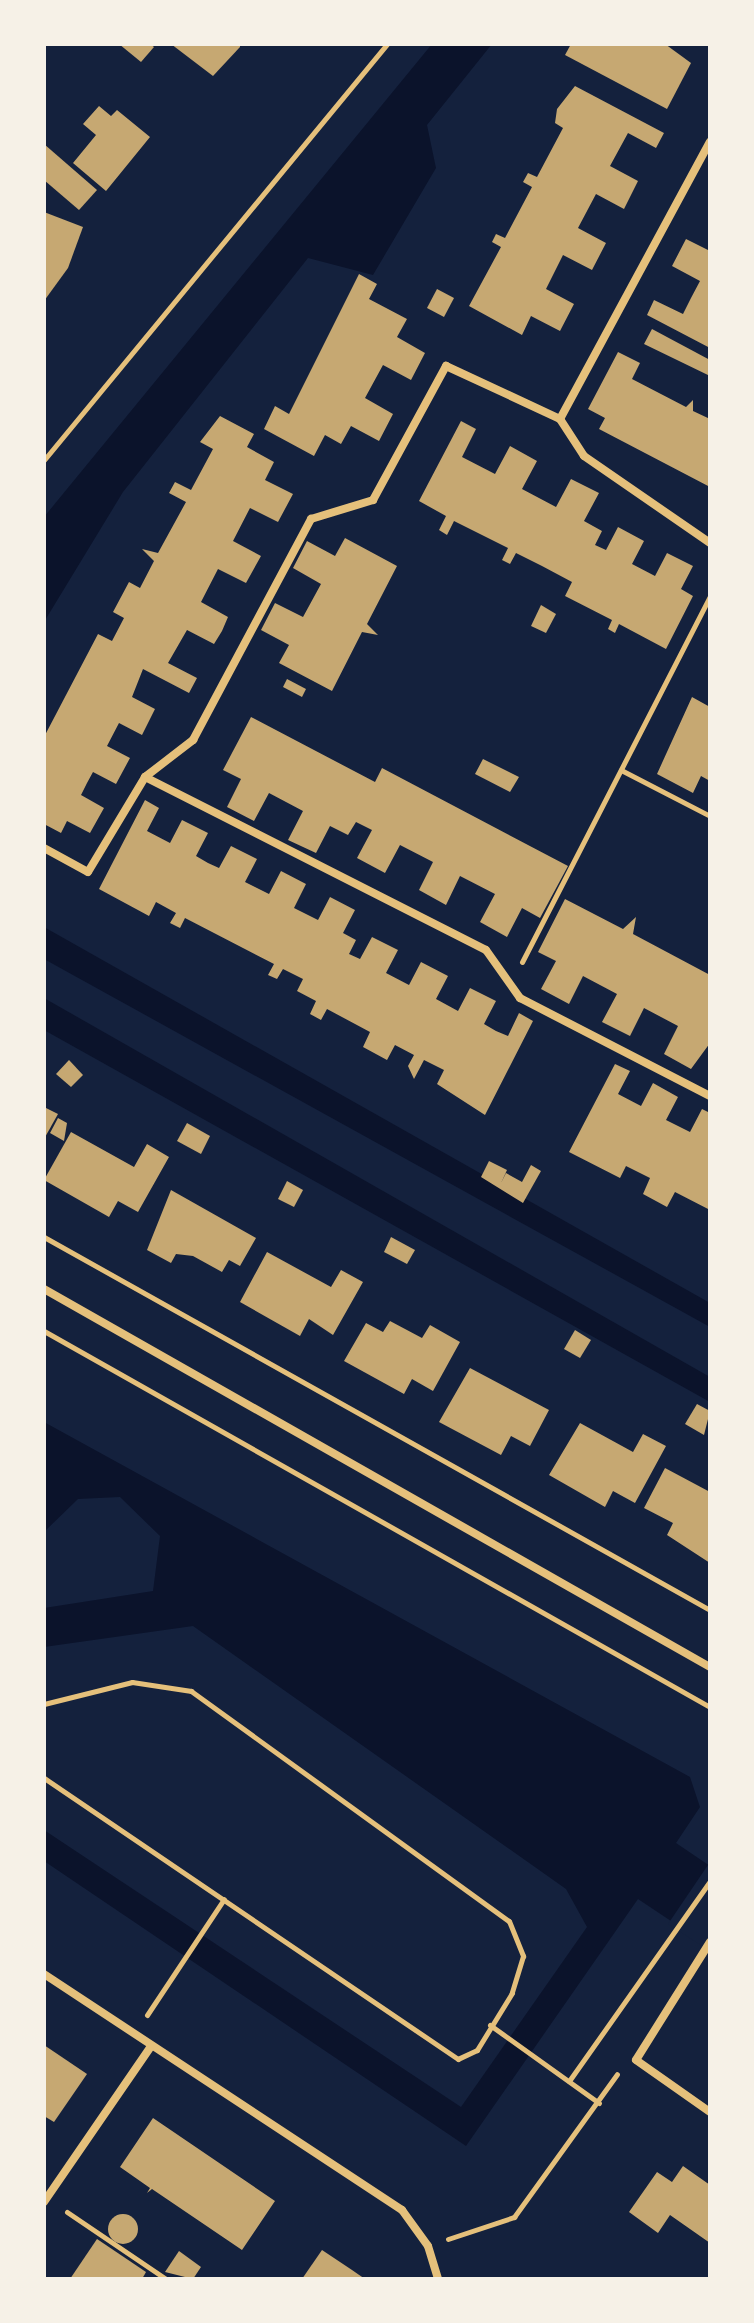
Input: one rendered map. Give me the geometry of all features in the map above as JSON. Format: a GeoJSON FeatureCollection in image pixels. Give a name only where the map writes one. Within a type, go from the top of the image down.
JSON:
{"type":"FeatureCollection","features":[{"type":"Feature","properties":{"kind":"street"},"geometry":{"type":"LineString","coordinates":[[560,419],[710,142]]}},
{"type":"Feature","properties":{"kind":"street"},"geometry":{"type":"LineString","coordinates":[[44,848],[88,872],[145,777],[193,740],[311,519],[373,500],[446,366],[560,419],[584,456],[710,543]]}},
{"type":"Feature","properties":{"kind":"street"},"geometry":{"type":"LineString","coordinates":[[145,777],[486,950],[520,998],[710,1096]]}},
{"type":"Feature","properties":{"kind":"street"},"geometry":{"type":"LineString","coordinates":[[44,1289],[710,1667]]}},
{"type":"Feature","properties":{"kind":"street"},"geometry":{"type":"LineString","coordinates":[[710,1942],[636,2060],[710,2112]]}},
{"type":"Feature","properties":{"kind":"street"},"geometry":{"type":"LineString","coordinates":[[44,1974],[150,2048],[402,2210],[428,2246],[438,2279]]}},
{"type":"Feature","properties":{"kind":"street"},"geometry":{"type":"LineString","coordinates":[[44,2202],[150,2048]]}},
{"type":"Feature","properties":{"kind":"path"},"geometry":{"type":"LineString","coordinates":[[44,460],[387,44]]}},
{"type":"Feature","properties":{"kind":"path"},"geometry":{"type":"LineString","coordinates":[[510,984],[710,596]]}},
{"type":"Feature","properties":{"kind":"path"},"geometry":{"type":"LineString","coordinates":[[621,770],[710,816]]}},
{"type":"Feature","properties":{"kind":"path"},"geometry":{"type":"LineString","coordinates":[[44,1237],[710,1610]]}},
{"type":"Feature","properties":{"kind":"path"},"geometry":{"type":"LineString","coordinates":[[44,1331],[710,1707]]}},
{"type":"Feature","properties":{"kind":"path"},"geometry":{"type":"LineString","coordinates":[[44,1704],[132,1682],[191,1691],[509,1921],[523,1956],[512,1993],[477,2050],[458,2059],[44,1778]]}},
{"type":"Feature","properties":{"kind":"path"},"geometry":{"type":"LineString","coordinates":[[569,2081],[710,1881]]}},
{"type":"Feature","properties":{"kind":"path"},"geometry":{"type":"LineString","coordinates":[[165,1988],[224,1899]]}},
{"type":"Feature","properties":{"kind":"path"},"geometry":{"type":"LineString","coordinates":[[490,2025],[599,2103]]}},
{"type":"Feature","properties":{"kind":"path"},"geometry":{"type":"LineString","coordinates":[[428,2246],[514,2217],[599,2103],[636,2060]]}},
{"type":"Feature","properties":{"kind":"path"},"geometry":{"type":"LineString","coordinates":[[67,2212],[166,2279]]}},
{"type":"Feature","properties":{"kind":"water"},"geometry":{"type":"Polygon","coordinates":[[[432,44],[492,44],[427,125],[436,168],[373,275],[308,258],[123,492],[44,622],[44,517],[432,44]]]}},
{"type":"Feature","properties":{"kind":"water"},"geometry":{"type":"Polygon","coordinates":[[[44,927],[710,1303],[710,1327],[44,959],[44,927]]]}},
{"type":"Feature","properties":{"kind":"water"},"geometry":{"type":"Polygon","coordinates":[[[44,998],[710,1377],[710,1402],[44,1030],[44,998]]]}},
{"type":"Feature","properties":{"kind":"water"},"geometry":{"type":"Polygon","coordinates":[[[44,1422],[690,1777],[700,1807],[676,1843],[710,1866],[710,1947],[638,1899],[466,2146],[44,1861],[44,1830],[461,2107],[587,1927],[566,1889],[193,1626],[44,1647],[44,1608],[153,1591],[160,1536],[120,1497],[78,1499],[44,1532],[44,1422]]]}},
{"type":"Feature","properties":{"kind":"pier"},"geometry":{"type":"Polygon","coordinates":[[[710,1862],[710,1951],[668,1924],[710,1862]]]}},
{"type":"Feature","properties":{"kind":"building"},"geometry":{"type":"Polygon","coordinates":[[[119,44],[150,44],[154,47],[141,62],[119,44]]]}},
{"type":"Feature","properties":{"kind":"building"},"geometry":{"type":"Polygon","coordinates":[[[171,44],[240,44],[240,47],[213,76],[171,44]]]}},
{"type":"Feature","properties":{"kind":"building"},"geometry":{"type":"Polygon","coordinates":[[[571,44],[665,44],[691,63],[667,109],[565,55],[571,44]]]}},
{"type":"Feature","properties":{"kind":"building"},"geometry":{"type":"Polygon","coordinates":[[[575,86],[664,133],[656,148],[628,133],[610,166],[638,181],[624,209],[596,194],[578,228],[606,243],[592,270],[563,255],[546,289],[574,304],[560,331],[531,316],[522,335],[469,306],[501,247],[492,242],[496,234],[505,238],[532,187],[523,182],[528,173],[537,177],[563,128],[555,123],[557,109],[575,86]]]}},
{"type":"Feature","properties":{"kind":"building"},"geometry":{"type":"Polygon","coordinates":[[[99,106],[111,116],[117,110],[150,137],[106,191],[73,163],[96,135],[83,124],[99,106]]]}},
{"type":"Feature","properties":{"kind":"building"},"geometry":{"type":"Polygon","coordinates":[[[44,144],[97,190],[79,210],[44,180],[44,144]]]}},
{"type":"Feature","properties":{"kind":"building"},"geometry":{"type":"Polygon","coordinates":[[[44,212],[83,227],[68,268],[44,301],[44,212]]]}},
{"type":"Feature","properties":{"kind":"building"},"geometry":{"type":"Polygon","coordinates":[[[686,239],[710,251],[710,348],[647,315],[654,300],[683,314],[700,281],[672,266],[686,239]]]}},
{"type":"Feature","properties":{"kind":"building"},"geometry":{"type":"Polygon","coordinates":[[[359,274],[377,284],[369,299],[407,319],[397,337],[425,353],[411,380],[383,365],[365,398],[393,414],[379,441],[351,426],[341,444],[325,435],[314,456],[264,429],[275,406],[289,414],[359,274]]]}},
{"type":"Feature","properties":{"kind":"building"},"geometry":{"type":"Polygon","coordinates":[[[437,289],[454,298],[444,317],[427,308],[437,289]]]}},
{"type":"Feature","properties":{"kind":"building"},"geometry":{"type":"Polygon","coordinates":[[[652,329],[710,360],[710,376],[644,344],[652,329]]]}},
{"type":"Feature","properties":{"kind":"building"},"geometry":{"type":"Polygon","coordinates":[[[618,352],[640,363],[632,379],[686,407],[693,400],[693,411],[710,419],[710,487],[599,429],[605,418],[588,409],[618,352]]]}},
{"type":"Feature","properties":{"kind":"building"},"geometry":{"type":"Polygon","coordinates":[[[220,416],[254,434],[247,447],[274,462],[265,480],[293,494],[278,522],[250,508],[233,541],[261,556],[246,583],[218,569],[201,602],[228,617],[222,631],[214,644],[187,630],[168,663],[197,678],[189,693],[143,669],[132,697],[155,709],[142,735],[119,723],[107,746],[130,758],[116,784],[93,772],[81,795],[104,808],[90,833],[67,821],[61,833],[44,824],[44,737],[98,634],[112,641],[124,618],[113,612],[129,582],[140,588],[154,561],[142,549],[158,553],[186,502],[169,493],[175,482],[191,490],[213,449],[200,442],[220,416]]]}},
{"type":"Feature","properties":{"kind":"building"},"geometry":{"type":"Polygon","coordinates":[[[461,421],[476,429],[462,457],[495,474],[510,446],[537,461],[522,489],[556,507],[571,479],[599,493],[584,521],[602,531],[595,545],[606,550],[618,527],[644,541],[632,564],[655,576],[667,553],[693,566],[681,589],[693,596],[666,649],[619,624],[615,633],[608,629],[612,620],[565,596],[572,582],[516,553],[510,564],[502,560],[508,548],[454,521],[447,535],[439,530],[446,516],[419,501],[461,421]]]}},
{"type":"Feature","properties":{"kind":"building"},"geometry":{"type":"Polygon","coordinates":[[[345,538],[397,566],[367,624],[378,635],[362,632],[332,691],[279,663],[289,645],[261,630],[275,603],[303,617],[321,584],[293,568],[307,541],[335,556],[345,538]]]}},
{"type":"Feature","properties":{"kind":"building"},"geometry":{"type":"Polygon","coordinates":[[[541,605],[556,614],[546,633],[531,626],[541,605]]]}},
{"type":"Feature","properties":{"kind":"building"},"geometry":{"type":"Polygon","coordinates":[[[287,679],[306,689],[302,697],[283,687],[287,679]]]}},
{"type":"Feature","properties":{"kind":"building"},"geometry":{"type":"Polygon","coordinates":[[[692,697],[710,707],[710,781],[701,776],[693,793],[657,774],[692,697]]]}},
{"type":"Feature","properties":{"kind":"building"},"geometry":{"type":"Polygon","coordinates":[[[251,717],[375,782],[382,768],[568,866],[540,918],[522,908],[507,937],[480,922],[495,894],[460,876],[446,905],[419,890],[433,862],[400,845],[385,873],[357,858],[372,830],[356,822],[348,835],[330,826],[316,853],[288,840],[303,811],[269,793],[254,821],[227,807],[241,779],[223,770],[251,717]]]}},
{"type":"Feature","properties":{"kind":"building"},"geometry":{"type":"Polygon","coordinates":[[[483,759],[519,777],[510,792],[475,774],[483,759]]]}},
{"type":"Feature","properties":{"kind":"building"},"geometry":{"type":"Polygon","coordinates":[[[145,800],[159,808],[147,831],[170,843],[182,820],[208,833],[196,856],[208,863],[219,868],[231,846],[257,859],[245,882],[269,894],[281,871],[306,884],[294,908],[318,920],[330,897],[355,910],[343,933],[356,940],[349,954],[360,959],[372,937],[398,950],[386,973],[409,985],[421,962],[448,976],[436,999],[458,1011],[470,988],[496,1001],[484,1024],[496,1031],[508,1036],[519,1013],[533,1021],[485,1115],[437,1084],[444,1070],[424,1060],[414,1079],[408,1066],[414,1055],[395,1045],[387,1060],[363,1047],[370,1032],[327,1009],[321,1020],[310,1014],[316,1001],[297,991],[303,979],[283,969],[277,979],[268,975],[274,964],[185,918],[180,928],[170,923],[176,913],[156,902],[149,916],[99,889],[145,800]]]}},
{"type":"Feature","properties":{"kind":"building"},"geometry":{"type":"Polygon","coordinates":[[[565,899],[623,929],[636,917],[633,934],[710,975],[710,1043],[691,1069],[664,1054],[678,1026],[644,1008],[630,1036],[602,1022],[617,994],[583,976],[569,1004],[541,989],[556,961],[538,952],[565,899]]]}},
{"type":"Feature","properties":{"kind":"building"},"geometry":{"type":"Polygon","coordinates":[[[69,1060],[83,1075],[71,1087],[56,1074],[69,1060]]]}},
{"type":"Feature","properties":{"kind":"building"},"geometry":{"type":"Polygon","coordinates":[[[615,1064],[630,1071],[618,1094],[641,1106],[653,1083],[678,1097],[666,1120],[690,1132],[702,1109],[710,1113],[710,1210],[675,1192],[667,1207],[643,1194],[650,1178],[626,1166],[620,1178],[569,1152],[615,1064]]]}},
{"type":"Feature","properties":{"kind":"building"},"geometry":{"type":"Polygon","coordinates":[[[44,1107],[58,1114],[44,1139],[44,1107]]]}},
{"type":"Feature","properties":{"kind":"building"},"geometry":{"type":"Polygon","coordinates":[[[58,1118],[67,1123],[64,1141],[50,1133],[58,1118]]]}},
{"type":"Feature","properties":{"kind":"building"},"geometry":{"type":"Polygon","coordinates":[[[187,1123],[210,1136],[201,1154],[177,1141],[187,1123]]]}},
{"type":"Feature","properties":{"kind":"building"},"geometry":{"type":"Polygon","coordinates":[[[71,1132],[134,1167],[147,1144],[169,1157],[138,1212],[118,1201],[109,1217],[44,1180],[71,1132]]]}},
{"type":"Feature","properties":{"kind":"building"},"geometry":{"type":"Polygon","coordinates":[[[489,1161],[507,1170],[501,1183],[506,1173],[522,1182],[531,1165],[541,1171],[523,1203],[481,1177],[489,1161]]]}},
{"type":"Feature","properties":{"kind":"building"},"geometry":{"type":"Polygon","coordinates":[[[287,1181],[303,1190],[294,1207],[278,1199],[287,1181]]]}},
{"type":"Feature","properties":{"kind":"building"},"geometry":{"type":"Polygon","coordinates":[[[171,1190],[256,1238],[240,1266],[229,1260],[222,1272],[193,1256],[176,1254],[171,1263],[147,1250],[171,1190]]]}},
{"type":"Feature","properties":{"kind":"building"},"geometry":{"type":"Polygon","coordinates":[[[391,1237],[415,1250],[407,1264],[384,1252],[391,1237]]]}},
{"type":"Feature","properties":{"kind":"building"},"geometry":{"type":"Polygon","coordinates":[[[267,1252],[331,1287],[341,1270],[363,1282],[333,1335],[309,1319],[300,1336],[240,1302],[267,1252]]]}},
{"type":"Feature","properties":{"kind":"building"},"geometry":{"type":"Polygon","coordinates":[[[390,1321],[422,1338],[430,1325],[460,1342],[433,1391],[412,1379],[404,1394],[344,1361],[366,1323],[383,1332],[390,1321]]]}},
{"type":"Feature","properties":{"kind":"building"},"geometry":{"type":"Polygon","coordinates":[[[575,1330],[591,1340],[580,1358],[564,1349],[575,1330]]]}},
{"type":"Feature","properties":{"kind":"building"},"geometry":{"type":"Polygon","coordinates":[[[470,1368],[549,1410],[530,1446],[511,1436],[501,1455],[439,1422],[470,1368]]]}},
{"type":"Feature","properties":{"kind":"building"},"geometry":{"type":"Polygon","coordinates":[[[697,1404],[710,1411],[704,1435],[685,1424],[697,1404]]]}},
{"type":"Feature","properties":{"kind":"building"},"geometry":{"type":"Polygon","coordinates":[[[580,1423],[633,1452],[643,1434],[666,1446],[635,1503],[613,1491],[605,1507],[549,1475],[580,1423]]]}},
{"type":"Feature","properties":{"kind":"building"},"geometry":{"type":"Polygon","coordinates":[[[665,1468],[710,1492],[710,1563],[667,1535],[673,1523],[644,1508],[665,1468]]]}},
{"type":"Feature","properties":{"kind":"building"},"geometry":{"type":"Polygon","coordinates":[[[44,2045],[87,2074],[54,2122],[44,2116],[44,2045]]]}},
{"type":"Feature","properties":{"kind":"building"},"geometry":{"type":"Polygon","coordinates":[[[153,2118],[275,2201],[242,2250],[152,2189],[147,2193],[150,2188],[120,2167],[153,2118]]]}},
{"type":"Feature","properties":{"kind":"building"},"geometry":{"type":"Polygon","coordinates":[[[683,2166],[710,2185],[710,2243],[670,2215],[658,2233],[629,2212],[657,2172],[672,2182],[683,2166]]]}},
{"type":"Feature","properties":{"kind":"building"},"geometry":{"type":"Polygon","coordinates":[[[123,2214],[129,2215],[137,2223],[137,2235],[129,2243],[123,2244],[117,2243],[109,2235],[108,2229],[109,2223],[117,2215],[123,2214]]]}},
{"type":"Feature","properties":{"kind":"building"},"geometry":{"type":"Polygon","coordinates":[[[97,2239],[146,2272],[142,2279],[70,2279],[97,2239]]]}},
{"type":"Feature","properties":{"kind":"building"},"geometry":{"type":"Polygon","coordinates":[[[322,2250],[352,2270],[365,2279],[302,2279],[322,2250]]]}},
{"type":"Feature","properties":{"kind":"building"},"geometry":{"type":"Polygon","coordinates":[[[179,2251],[201,2267],[193,2279],[165,2272],[179,2251]]]}}]}
